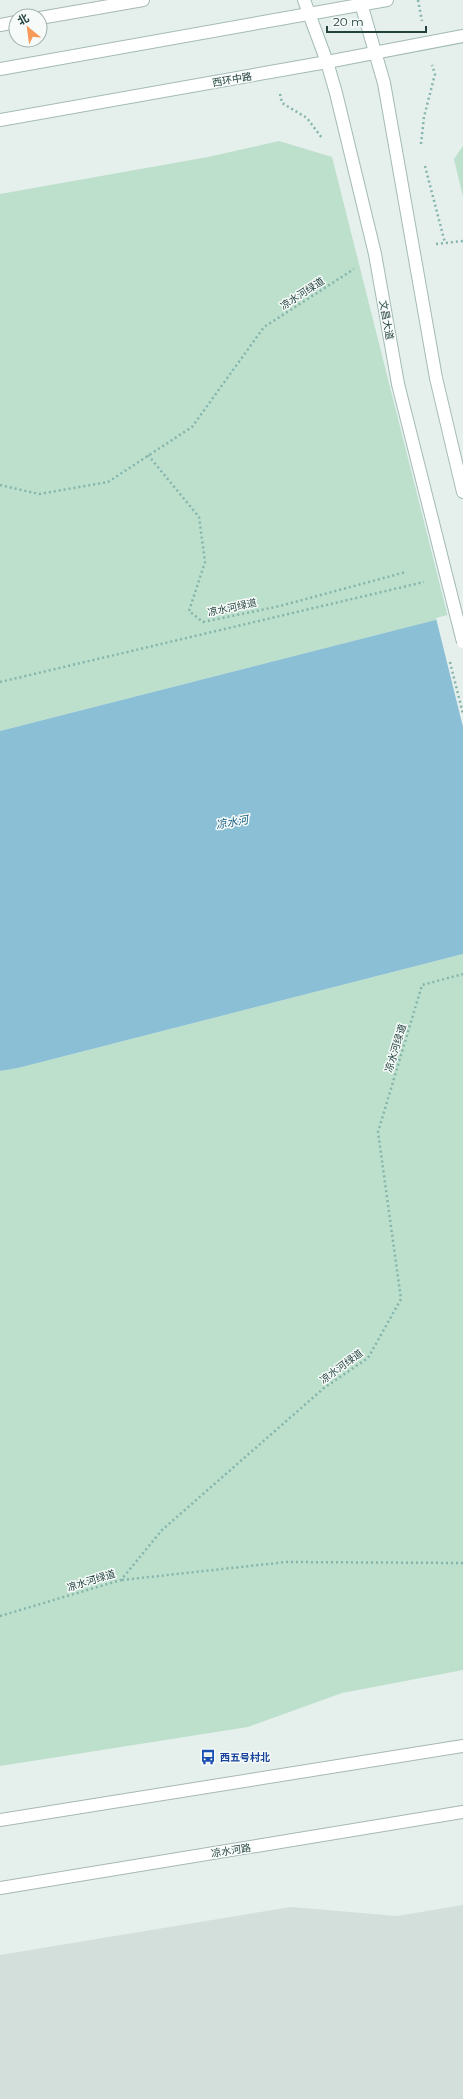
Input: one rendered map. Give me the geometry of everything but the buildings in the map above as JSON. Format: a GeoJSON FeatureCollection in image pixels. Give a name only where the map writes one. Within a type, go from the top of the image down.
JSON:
{"type":"FeatureCollection","features":[{"type":"Feature","properties":{"kind":"main road"},"geometry":{"type":"LineString","coordinates":[[48,17],[143,0]]}},
{"type":"Feature","properties":{"kind":"main road","name":"文昌大道"},"geometry":{"type":"LineString","coordinates":[[304,0],[308,14],[328,62],[375,254],[398,384],[463,642]]}},
{"type":"Feature","properties":{"kind":"main road"},"geometry":{"type":"LineString","coordinates":[[0,69],[308,14],[360,2],[387,0]]}},
{"type":"Feature","properties":{"kind":"main road"},"geometry":{"type":"LineString","coordinates":[[360,2],[384,83],[436,378],[463,492]]}},
{"type":"Feature","properties":{"kind":"main road","name":"西环中路"},"geometry":{"type":"LineString","coordinates":[[0,120],[328,62],[463,36]]}},
{"type":"Feature","properties":{"kind":"main road"},"geometry":{"type":"LineString","coordinates":[[0,1820],[463,1746]]}},
{"type":"Feature","properties":{"kind":"main road","name":"凉水河路"},"geometry":{"type":"LineString","coordinates":[[0,1888],[463,1812]]}},
{"type":"Feature","properties":{"kind":"path"},"geometry":{"type":"LineString","coordinates":[[420,148],[424,117],[435,74]]}},
{"type":"Feature","properties":{"kind":"path"},"geometry":{"type":"LineString","coordinates":[[282,103],[307,118],[325,143]]}},
{"type":"Feature","properties":{"kind":"path"},"geometry":{"type":"LineString","coordinates":[[424,163],[446,243]]}},
{"type":"Feature","properties":{"kind":"path","name":"凉水河绿道"},"geometry":{"type":"LineString","coordinates":[[0,485],[39,494],[108,482],[192,427],[264,327],[375,254]]}},
{"type":"Feature","properties":{"kind":"path","name":"凉水河绿道"},"geometry":{"type":"LineString","coordinates":[[148,455],[199,517],[205,562],[189,611],[203,622],[280,606],[406,572]]}},
{"type":"Feature","properties":{"kind":"path"},"geometry":{"type":"LineString","coordinates":[[0,682],[426,581]]}},
{"type":"Feature","properties":{"kind":"path"},"geometry":{"type":"LineString","coordinates":[[449,658],[463,714]]}},
{"type":"Feature","properties":{"kind":"path","name":"凉水河绿道"},"geometry":{"type":"LineString","coordinates":[[0,1616],[121,1580],[162,1530],[324,1388],[368,1358],[401,1299],[378,1132],[422,986],[463,974]]}},
{"type":"Feature","properties":{"kind":"path"},"geometry":{"type":"LineString","coordinates":[[121,1580],[286,1562],[463,1563]]}},
{"type":"Feature","properties":{"kind":"shaded area"},"geometry":{"type":"Polygon","coordinates":[[[463,1905],[463,2099],[0,2099],[0,1955],[291,1907],[397,1916],[463,1905]]]}},
{"type":"Feature","properties":{"kind":"green space"},"geometry":{"type":"Polygon","coordinates":[[[279,141],[332,157],[448,617],[0,731],[0,194],[208,157],[279,141]]]}},
{"type":"Feature","properties":{"kind":"green space"},"geometry":{"type":"Polygon","coordinates":[[[463,146],[463,197],[454,159],[463,146]]]}},
{"type":"Feature","properties":{"kind":"green space"},"geometry":{"type":"Polygon","coordinates":[[[463,954],[463,1670],[342,1693],[248,1727],[0,1766],[0,1071],[18,1068],[463,954]]]}},
{"type":"Feature","properties":{"kind":"water","name":"凉水河"},"geometry":{"type":"Polygon","coordinates":[[[463,613],[463,954],[18,1068],[0,1071],[0,731],[463,613]]]}},
{"type":"Feature","properties":{"kind":"pier"},"geometry":{"type":"Polygon","coordinates":[[[463,611],[463,727],[436,618],[463,611]]]}},
{"type":"Feature","properties":{"kind":"place","name":"西五号村北"},"geometry":{"type":"Point","coordinates":[208,1757]}}]}
